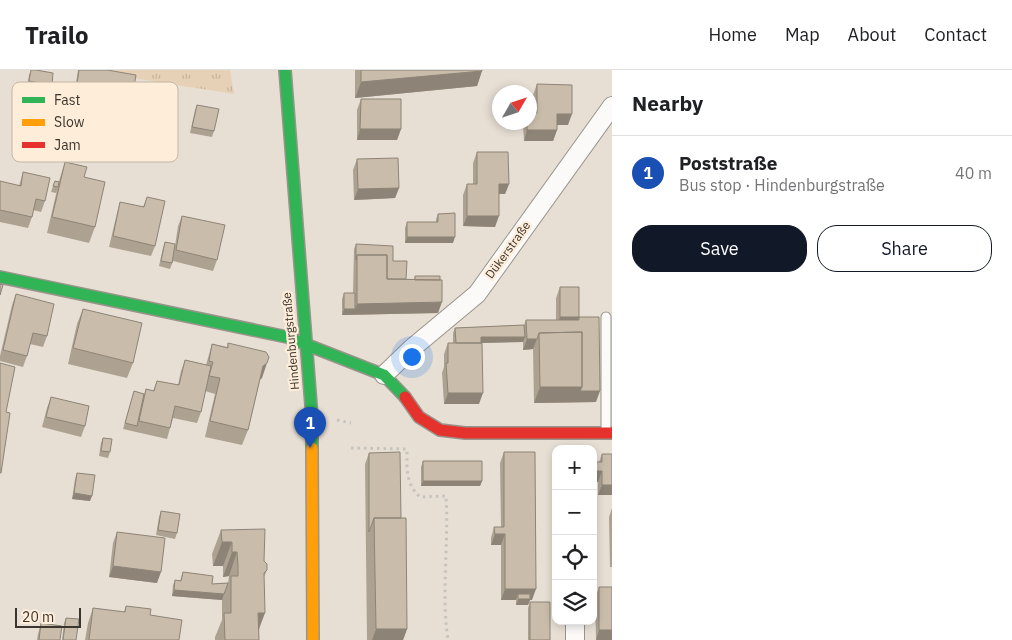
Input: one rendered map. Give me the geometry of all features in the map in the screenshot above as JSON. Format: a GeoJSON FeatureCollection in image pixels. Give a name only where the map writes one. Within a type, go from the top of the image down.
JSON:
{"type":"FeatureCollection","features":[{"type":"Feature","properties":{"kind":"street","name":"Hindenburgstraße"},"geometry":{"type":"LineString","coordinates":[[285,70],[312,418],[313,640]]}},
{"type":"Feature","properties":{"kind":"street","name":"Dükerstraße"},"geometry":{"type":"LineString","coordinates":[[384,375],[411,349],[477,294],[612,106]]}},
{"type":"Feature","properties":{"kind":"street"},"geometry":{"type":"LineString","coordinates":[[0,277],[287,337],[384,375],[404,395],[419,417],[440,430],[465,433],[609,433]]}},
{"type":"Feature","properties":{"kind":"street"},"geometry":{"type":"LineString","coordinates":[[575,625],[575,640]]}},
{"type":"Feature","properties":{"kind":"lane"},"geometry":{"type":"LineString","coordinates":[[606,317],[609,433]]}},
{"type":"Feature","properties":{"kind":"path"},"geometry":{"type":"LineString","coordinates":[[351,448],[407,449],[406,477],[414,491],[420,497],[446,496],[448,534],[445,617],[448,640]]}},
{"type":"Feature","properties":{"kind":"green space"},"geometry":{"type":"Polygon","coordinates":[[[82,70],[230,70],[234,94],[178,85],[178,82],[158,82],[82,70]]]}},
{"type":"Feature","properties":{"kind":"building"},"geometry":{"type":"Polygon","coordinates":[[[31,70],[53,73],[52,82],[29,81],[31,70]]]}},
{"type":"Feature","properties":{"kind":"building"},"geometry":{"type":"Polygon","coordinates":[[[79,70],[107,70],[136,75],[135,82],[77,82],[79,70]]]}},
{"type":"Feature","properties":{"kind":"building"},"geometry":{"type":"Polygon","coordinates":[[[361,70],[482,70],[482,71],[361,82],[361,70]]]}},
{"type":"Feature","properties":{"kind":"building"},"geometry":{"type":"Polygon","coordinates":[[[537,85],[572,85],[572,114],[557,114],[557,130],[537,130],[537,85]]]}},
{"type":"Feature","properties":{"kind":"building"},"geometry":{"type":"Polygon","coordinates":[[[361,99],[401,99],[401,129],[360,129],[361,99]]]}},
{"type":"Feature","properties":{"kind":"building"},"geometry":{"type":"Polygon","coordinates":[[[197,105],[219,109],[214,131],[192,127],[197,105]]]}},
{"type":"Feature","properties":{"kind":"building"},"geometry":{"type":"Polygon","coordinates":[[[477,152],[508,152],[509,184],[499,184],[499,216],[467,216],[467,184],[477,184],[477,152]]]}},
{"type":"Feature","properties":{"kind":"building"},"geometry":{"type":"Polygon","coordinates":[[[398,158],[399,188],[358,189],[357,159],[398,158]]]}},
{"type":"Feature","properties":{"kind":"building"},"geometry":{"type":"Polygon","coordinates":[[[65,162],[87,167],[84,177],[105,182],[95,227],[52,217],[65,162]]]}},
{"type":"Feature","properties":{"kind":"building"},"geometry":{"type":"Polygon","coordinates":[[[23,172],[50,178],[45,201],[36,199],[32,217],[0,210],[0,181],[21,186],[23,172]]]}},
{"type":"Feature","properties":{"kind":"building"},"geometry":{"type":"Polygon","coordinates":[[[55,181],[59,182],[58,187],[53,186],[55,181]]]}},
{"type":"Feature","properties":{"kind":"building"},"geometry":{"type":"Polygon","coordinates":[[[147,197],[165,201],[155,246],[113,236],[120,202],[144,207],[147,197]]]}},
{"type":"Feature","properties":{"kind":"building"},"geometry":{"type":"Polygon","coordinates":[[[455,213],[455,237],[407,237],[407,222],[438,222],[438,214],[455,213]]]}},
{"type":"Feature","properties":{"kind":"building"},"geometry":{"type":"Polygon","coordinates":[[[182,216],[225,225],[217,260],[176,250],[182,216]]]}},
{"type":"Feature","properties":{"kind":"building"},"geometry":{"type":"Polygon","coordinates":[[[165,242],[175,244],[172,263],[161,261],[165,242]]]}},
{"type":"Feature","properties":{"kind":"building"},"geometry":{"type":"Polygon","coordinates":[[[356,244],[393,246],[393,261],[407,261],[406,279],[387,279],[387,255],[357,255],[356,260],[356,244]]]}},
{"type":"Feature","properties":{"kind":"building"},"geometry":{"type":"Polygon","coordinates":[[[357,255],[387,255],[387,279],[442,280],[442,302],[357,304],[357,255]]]}},
{"type":"Feature","properties":{"kind":"building"},"geometry":{"type":"Polygon","coordinates":[[[415,276],[440,276],[440,280],[415,280],[415,276]]]}},
{"type":"Feature","properties":{"kind":"building"},"geometry":{"type":"Polygon","coordinates":[[[0,284],[3,285],[0,295],[0,284]]]}},
{"type":"Feature","properties":{"kind":"building"},"geometry":{"type":"Polygon","coordinates":[[[560,287],[579,287],[579,317],[560,317],[560,287]]]}},
{"type":"Feature","properties":{"kind":"building"},"geometry":{"type":"Polygon","coordinates":[[[344,293],[355,293],[355,309],[344,309],[344,293]]]}},
{"type":"Feature","properties":{"kind":"building"},"geometry":{"type":"Polygon","coordinates":[[[16,294],[54,304],[47,336],[33,333],[27,356],[3,350],[16,294]]]}},
{"type":"Feature","properties":{"kind":"building"},"geometry":{"type":"Polygon","coordinates":[[[83,309],[142,323],[133,363],[73,348],[83,309]]]}},
{"type":"Feature","properties":{"kind":"building"},"geometry":{"type":"Polygon","coordinates":[[[579,317],[599,317],[600,391],[580,391],[582,387],[582,332],[539,333],[537,339],[527,339],[526,320],[579,320],[579,317]]]}},
{"type":"Feature","properties":{"kind":"building"},"geometry":{"type":"Polygon","coordinates":[[[524,325],[525,337],[481,337],[481,343],[456,343],[455,328],[524,325]]]}},
{"type":"Feature","properties":{"kind":"building"},"geometry":{"type":"Polygon","coordinates":[[[582,332],[582,387],[540,387],[539,333],[582,332]]]}},
{"type":"Feature","properties":{"kind":"building"},"geometry":{"type":"Polygon","coordinates":[[[228,343],[266,352],[269,357],[267,363],[263,366],[248,430],[210,421],[220,378],[209,376],[213,362],[209,361],[212,344],[228,348],[228,343]]]}},
{"type":"Feature","properties":{"kind":"building"},"geometry":{"type":"Polygon","coordinates":[[[448,343],[482,343],[483,393],[448,393],[446,363],[448,363],[448,343]]]}},
{"type":"Feature","properties":{"kind":"building"},"geometry":{"type":"Polygon","coordinates":[[[185,360],[211,366],[201,412],[175,406],[170,428],[139,421],[146,389],[154,391],[157,381],[179,385],[185,360]]]}},
{"type":"Feature","properties":{"kind":"building"},"geometry":{"type":"Polygon","coordinates":[[[0,363],[15,367],[6,412],[10,413],[1,473],[0,473],[0,363]]]}},
{"type":"Feature","properties":{"kind":"building"},"geometry":{"type":"Polygon","coordinates":[[[134,391],[144,394],[137,426],[125,423],[134,391]]]}},
{"type":"Feature","properties":{"kind":"building"},"geometry":{"type":"Polygon","coordinates":[[[51,397],[89,406],[85,426],[46,417],[51,397]]]}},
{"type":"Feature","properties":{"kind":"building"},"geometry":{"type":"Polygon","coordinates":[[[103,438],[112,439],[110,452],[101,451],[103,438]]]}},
{"type":"Feature","properties":{"kind":"building"},"geometry":{"type":"Polygon","coordinates":[[[400,452],[401,518],[374,518],[369,532],[369,453],[400,452]]]}},
{"type":"Feature","properties":{"kind":"building"},"geometry":{"type":"Polygon","coordinates":[[[504,452],[535,452],[536,589],[505,589],[505,534],[495,534],[494,527],[504,527],[504,452]]]}},
{"type":"Feature","properties":{"kind":"building"},"geometry":{"type":"Polygon","coordinates":[[[602,454],[612,454],[612,485],[602,485],[602,471],[597,471],[597,462],[602,462],[602,454]]]}},
{"type":"Feature","properties":{"kind":"building"},"geometry":{"type":"Polygon","coordinates":[[[423,461],[482,461],[482,481],[423,481],[423,461]]]}},
{"type":"Feature","properties":{"kind":"building"},"geometry":{"type":"Polygon","coordinates":[[[77,473],[95,475],[92,496],[74,493],[77,473]]]}},
{"type":"Feature","properties":{"kind":"building"},"geometry":{"type":"Polygon","coordinates":[[[161,511],[180,514],[177,533],[158,530],[161,511]]]}},
{"type":"Feature","properties":{"kind":"building"},"geometry":{"type":"Polygon","coordinates":[[[374,518],[406,518],[407,629],[376,629],[374,518]]]}},
{"type":"Feature","properties":{"kind":"building"},"geometry":{"type":"Polygon","coordinates":[[[265,529],[264,561],[267,564],[267,570],[264,573],[265,613],[258,613],[259,640],[225,640],[224,613],[231,613],[231,576],[238,576],[238,565],[237,552],[232,552],[232,542],[222,542],[221,530],[265,529]]]}},
{"type":"Feature","properties":{"kind":"building"},"geometry":{"type":"Polygon","coordinates":[[[117,532],[165,538],[161,572],[113,566],[117,532]]]}},
{"type":"Feature","properties":{"kind":"building"},"geometry":{"type":"Polygon","coordinates":[[[183,572],[213,576],[212,584],[228,583],[224,594],[174,590],[175,580],[181,581],[183,572]]]}},
{"type":"Feature","properties":{"kind":"building"},"geometry":{"type":"Polygon","coordinates":[[[599,587],[612,587],[612,630],[599,630],[599,587]]]}},
{"type":"Feature","properties":{"kind":"building"},"geometry":{"type":"Polygon","coordinates":[[[518,594],[530,594],[530,599],[518,599],[518,594]]]}},
{"type":"Feature","properties":{"kind":"building"},"geometry":{"type":"Polygon","coordinates":[[[530,602],[550,602],[550,640],[530,640],[530,602]]]}},
{"type":"Feature","properties":{"kind":"building"},"geometry":{"type":"Polygon","coordinates":[[[126,606],[151,609],[150,615],[182,620],[179,640],[89,640],[93,608],[125,612],[126,606]]]}},
{"type":"Feature","properties":{"kind":"building"},"geometry":{"type":"Polygon","coordinates":[[[66,618],[79,619],[76,640],[63,640],[66,618]]]}},
{"type":"Feature","properties":{"kind":"building"},"geometry":{"type":"Polygon","coordinates":[[[41,623],[62,626],[60,640],[39,640],[41,623]]]}},
{"type":"Feature","properties":{"kind":"traffic: fast"},"geometry":{"type":"LineString","coordinates":[[285,70],[312,418],[312,448]]}},
{"type":"Feature","properties":{"kind":"traffic: fast"},"geometry":{"type":"LineString","coordinates":[[0,277],[287,337],[384,375],[405,397]]}},
{"type":"Feature","properties":{"kind":"traffic: slow"},"geometry":{"type":"LineString","coordinates":[[312,448],[313,640]]}},
{"type":"Feature","properties":{"kind":"traffic: jam"},"geometry":{"type":"LineString","coordinates":[[405,397],[419,417],[440,430],[465,433],[612,433]]}},
{"type":"Feature","properties":{"kind":"place","name":"Poststraße"},"geometry":{"type":"Point","coordinates":[310,448]}}]}
